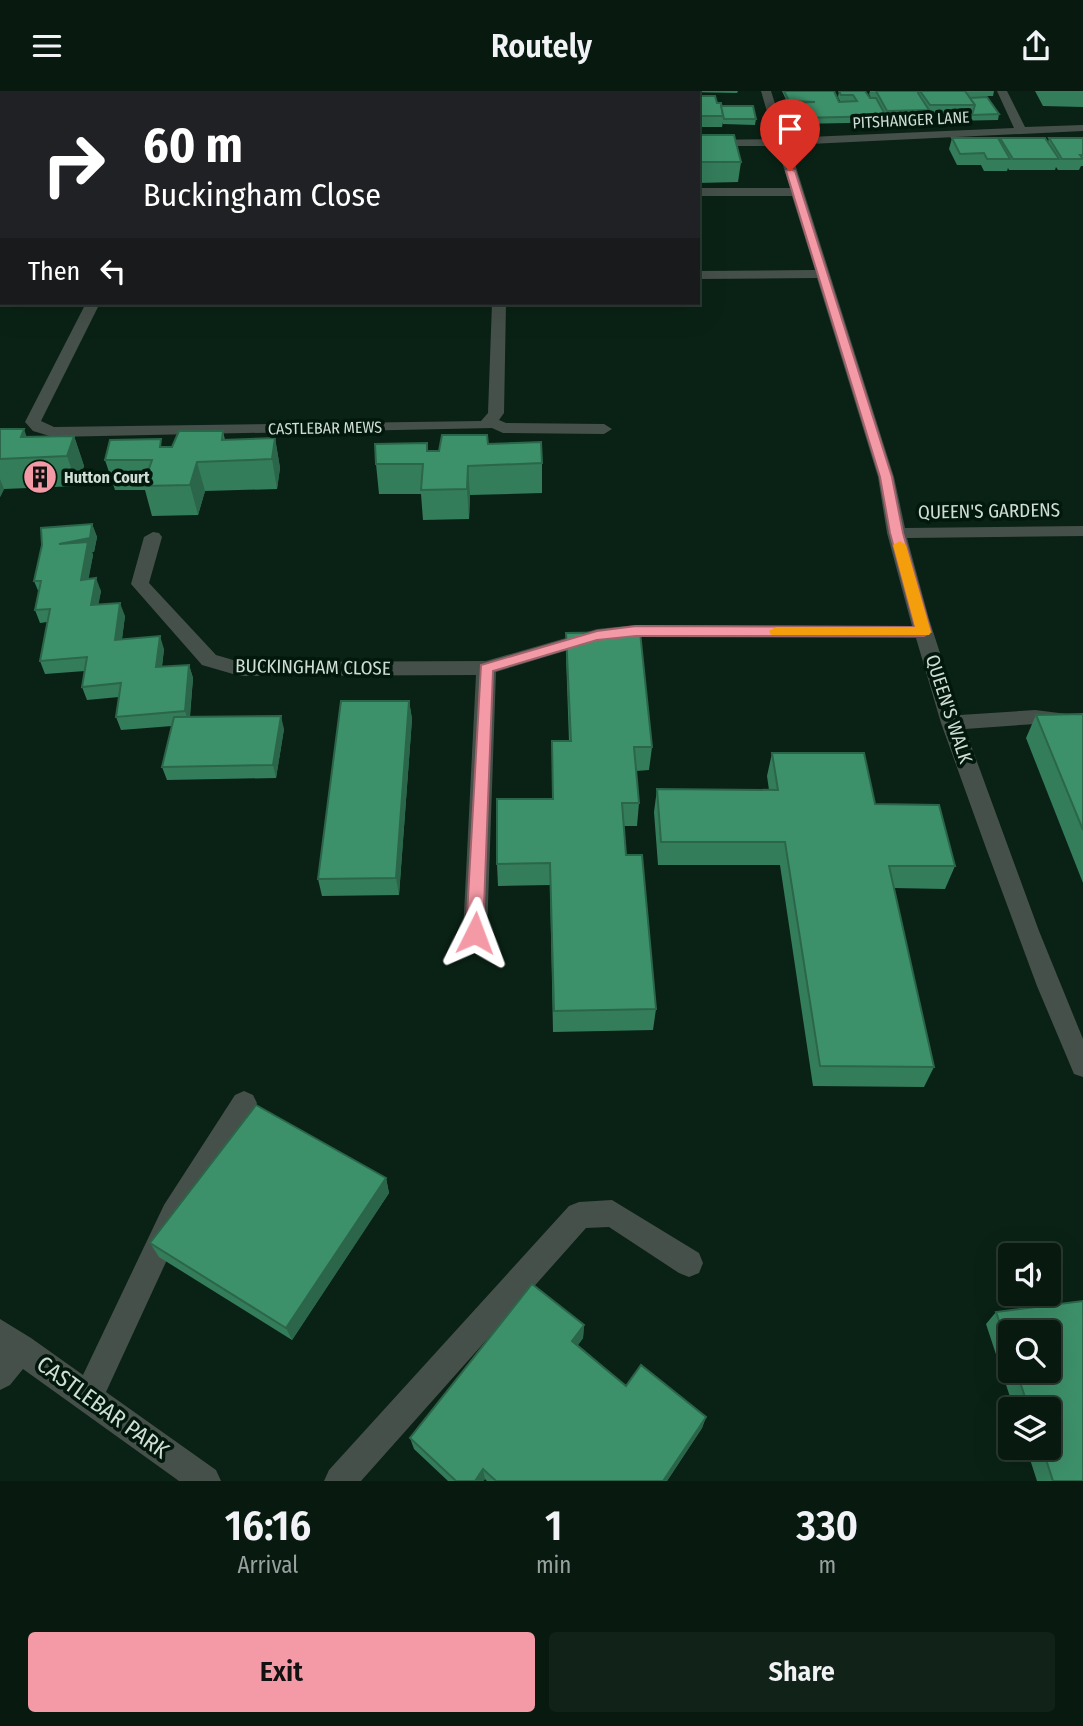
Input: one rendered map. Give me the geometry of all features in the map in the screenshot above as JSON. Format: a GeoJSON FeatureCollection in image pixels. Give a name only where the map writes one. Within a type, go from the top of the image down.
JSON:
{"type":"FeatureCollection","features":[{"type":"Feature","properties":{"kind":"street","name":"QUEEN'S WALK"},"geometry":{"type":"LineString","coordinates":[[766,91],[886,477],[896,533],[951,723],[1059,1016],[1083,1066]]}},
{"type":"Feature","properties":{"kind":"street"},"geometry":{"type":"LineString","coordinates":[[1002,91],[1021,131]]}},
{"type":"Feature","properties":{"kind":"street","name":"PITSHANGER LANE"},"geometry":{"type":"LineString","coordinates":[[700,143],[781,142],[1083,128]]}},
{"type":"Feature","properties":{"kind":"street"},"geometry":{"type":"LineString","coordinates":[[700,192],[797,191]]}},
{"type":"Feature","properties":{"kind":"street"},"geometry":{"type":"LineString","coordinates":[[700,275],[821,274]]}},
{"type":"Feature","properties":{"kind":"street","name":"CASTLEBAR MEWS"},"geometry":{"type":"LineString","coordinates":[[92,305],[33,422],[39,428],[54,432],[486,426],[490,421]]}},
{"type":"Feature","properties":{"kind":"street"},"geometry":{"type":"LineString","coordinates":[[499,305],[496,412],[490,421],[503,428],[604,429]]}},
{"type":"Feature","properties":{"kind":"street","name":"QUEEN'S GARDENS"},"geometry":{"type":"LineString","coordinates":[[896,533],[1083,531]]}},
{"type":"Feature","properties":{"kind":"street","name":"BUCKINGHAM CLOSE"},"geometry":{"type":"LineString","coordinates":[[153,537],[141,584],[209,660],[240,669],[486,668],[597,635],[636,631],[924,632]]}},
{"type":"Feature","properties":{"kind":"street"},"geometry":{"type":"LineString","coordinates":[[475,933],[486,668]]}},
{"type":"Feature","properties":{"kind":"street"},"geometry":{"type":"LineString","coordinates":[[951,723],[1035,717],[1083,723]]}},
{"type":"Feature","properties":{"kind":"street"},"geometry":{"type":"LineString","coordinates":[[88,1397],[174,1214],[244,1103]]}},
{"type":"Feature","properties":{"kind":"street"},"geometry":{"type":"LineString","coordinates":[[340,1481],[579,1215],[612,1213],[689,1263]]}},
{"type":"Feature","properties":{"kind":"street"},"geometry":{"type":"LineString","coordinates":[[0,1375],[10,1341]]}},
{"type":"Feature","properties":{"kind":"street","name":"CASTLEBAR PARK"},"geometry":{"type":"LineString","coordinates":[[10,1341],[205,1481]]}},
{"type":"Feature","properties":{"kind":"building"},"geometry":{"type":"Polygon","coordinates":[[[784,91],[834,91],[839,102],[857,101],[853,95],[841,95],[839,91],[865,91],[870,98],[876,98],[886,116],[797,118],[790,103],[815,102],[789,101],[784,91]]]}},
{"type":"Feature","properties":{"kind":"building"},"geometry":{"type":"Polygon","coordinates":[[[876,91],[919,91],[929,110],[887,111],[876,91]]]}},
{"type":"Feature","properties":{"kind":"building"},"geometry":{"type":"Polygon","coordinates":[[[920,91],[965,91],[975,105],[930,105],[920,91]]]}},
{"type":"Feature","properties":{"kind":"building"},"geometry":{"type":"Polygon","coordinates":[[[700,96],[715,96],[717,103],[721,103],[723,116],[700,116],[700,96]]]}},
{"type":"Feature","properties":{"kind":"building"},"geometry":{"type":"Polygon","coordinates":[[[987,97],[999,114],[972,115],[975,105],[970,98],[987,97]]]}},
{"type":"Feature","properties":{"kind":"building"},"geometry":{"type":"Polygon","coordinates":[[[721,106],[753,106],[756,119],[724,119],[721,106]]]}},
{"type":"Feature","properties":{"kind":"building"},"geometry":{"type":"Polygon","coordinates":[[[700,135],[734,135],[741,162],[700,162],[700,135]]]}},
{"type":"Feature","properties":{"kind":"building"},"geometry":{"type":"Polygon","coordinates":[[[952,138],[998,138],[1010,159],[987,159],[984,153],[960,154],[952,138]]]}},
{"type":"Feature","properties":{"kind":"building"},"geometry":{"type":"Polygon","coordinates":[[[1000,138],[1045,138],[1059,159],[1013,159],[1000,138]]]}},
{"type":"Feature","properties":{"kind":"building"},"geometry":{"type":"Polygon","coordinates":[[[1049,138],[1083,138],[1083,155],[1080,155],[1083,159],[1062,159],[1049,138]]]}},
{"type":"Feature","properties":{"kind":"building"},"geometry":{"type":"Polygon","coordinates":[[[0,429],[24,429],[21,437],[74,436],[67,456],[0,459],[0,429]]]}},
{"type":"Feature","properties":{"kind":"building"},"geometry":{"type":"Polygon","coordinates":[[[179,431],[223,431],[222,440],[275,438],[272,459],[197,462],[190,485],[143,486],[152,460],[105,460],[110,440],[161,439],[160,447],[172,447],[179,431]]]}},
{"type":"Feature","properties":{"kind":"building"},"geometry":{"type":"Polygon","coordinates":[[[442,435],[487,435],[488,444],[541,442],[542,463],[468,466],[467,489],[421,490],[423,464],[376,464],[375,444],[427,443],[427,451],[439,451],[442,435]]]}},
{"type":"Feature","properties":{"kind":"building"},"geometry":{"type":"Polygon","coordinates":[[[92,524],[90,538],[59,544],[88,542],[81,580],[96,578],[91,605],[120,603],[115,640],[160,636],[156,667],[189,665],[185,711],[116,717],[121,683],[82,687],[87,657],[40,661],[50,609],[35,610],[41,581],[34,581],[42,545],[41,528],[92,524]]]}},
{"type":"Feature","properties":{"kind":"building"},"geometry":{"type":"Polygon","coordinates":[[[640,632],[652,747],[634,747],[639,803],[622,803],[626,855],[642,855],[656,1009],[554,1011],[550,863],[497,864],[497,799],[553,799],[552,741],[571,741],[566,633],[640,632]]]}},
{"type":"Feature","properties":{"kind":"building"},"geometry":{"type":"Polygon","coordinates":[[[341,701],[409,701],[396,878],[318,879],[341,701]]]}},
{"type":"Feature","properties":{"kind":"building"},"geometry":{"type":"Polygon","coordinates":[[[1083,714],[1083,830],[1036,715],[1083,714]]]}},
{"type":"Feature","properties":{"kind":"building"},"geometry":{"type":"Polygon","coordinates":[[[281,716],[273,765],[162,767],[174,717],[281,716]]]}},
{"type":"Feature","properties":{"kind":"building"},"geometry":{"type":"Polygon","coordinates":[[[772,753],[864,753],[875,804],[939,805],[955,866],[889,866],[934,1067],[820,1066],[785,842],[661,842],[657,789],[778,790],[772,753]]]}},
{"type":"Feature","properties":{"kind":"building"},"geometry":{"type":"Polygon","coordinates":[[[256,1105],[386,1178],[286,1328],[150,1243],[256,1105]]]}},
{"type":"Feature","properties":{"kind":"building"},"geometry":{"type":"Polygon","coordinates":[[[532,1284],[584,1325],[572,1341],[626,1386],[641,1365],[706,1417],[663,1481],[496,1481],[483,1469],[475,1481],[456,1481],[410,1438],[532,1284]]]}},
{"type":"Feature","properties":{"kind":"building"},"geometry":{"type":"Polygon","coordinates":[[[1083,1301],[1083,1481],[1053,1481],[1046,1460],[1061,1460],[1061,1397],[1025,1397],[1020,1383],[1061,1383],[1061,1320],[999,1320],[996,1312],[1061,1306],[1061,1304],[1083,1301]]]}},
{"type":"Feature","properties":{"kind":"slow traffic"},"geometry":{"type":"LineString","coordinates":[[776,631],[924,632],[900,545]]}},
{"type":"Feature","properties":{"kind":"place","name":"Hutton Court"},"geometry":{"type":"Point","coordinates":[40,477]}},
{"type":"Feature","properties":{"kind":"route"},"geometry":{"type":"LineString","coordinates":[[475,933],[486,668],[597,635],[636,631],[924,632],[896,533],[886,477],[790,171]]}}]}
